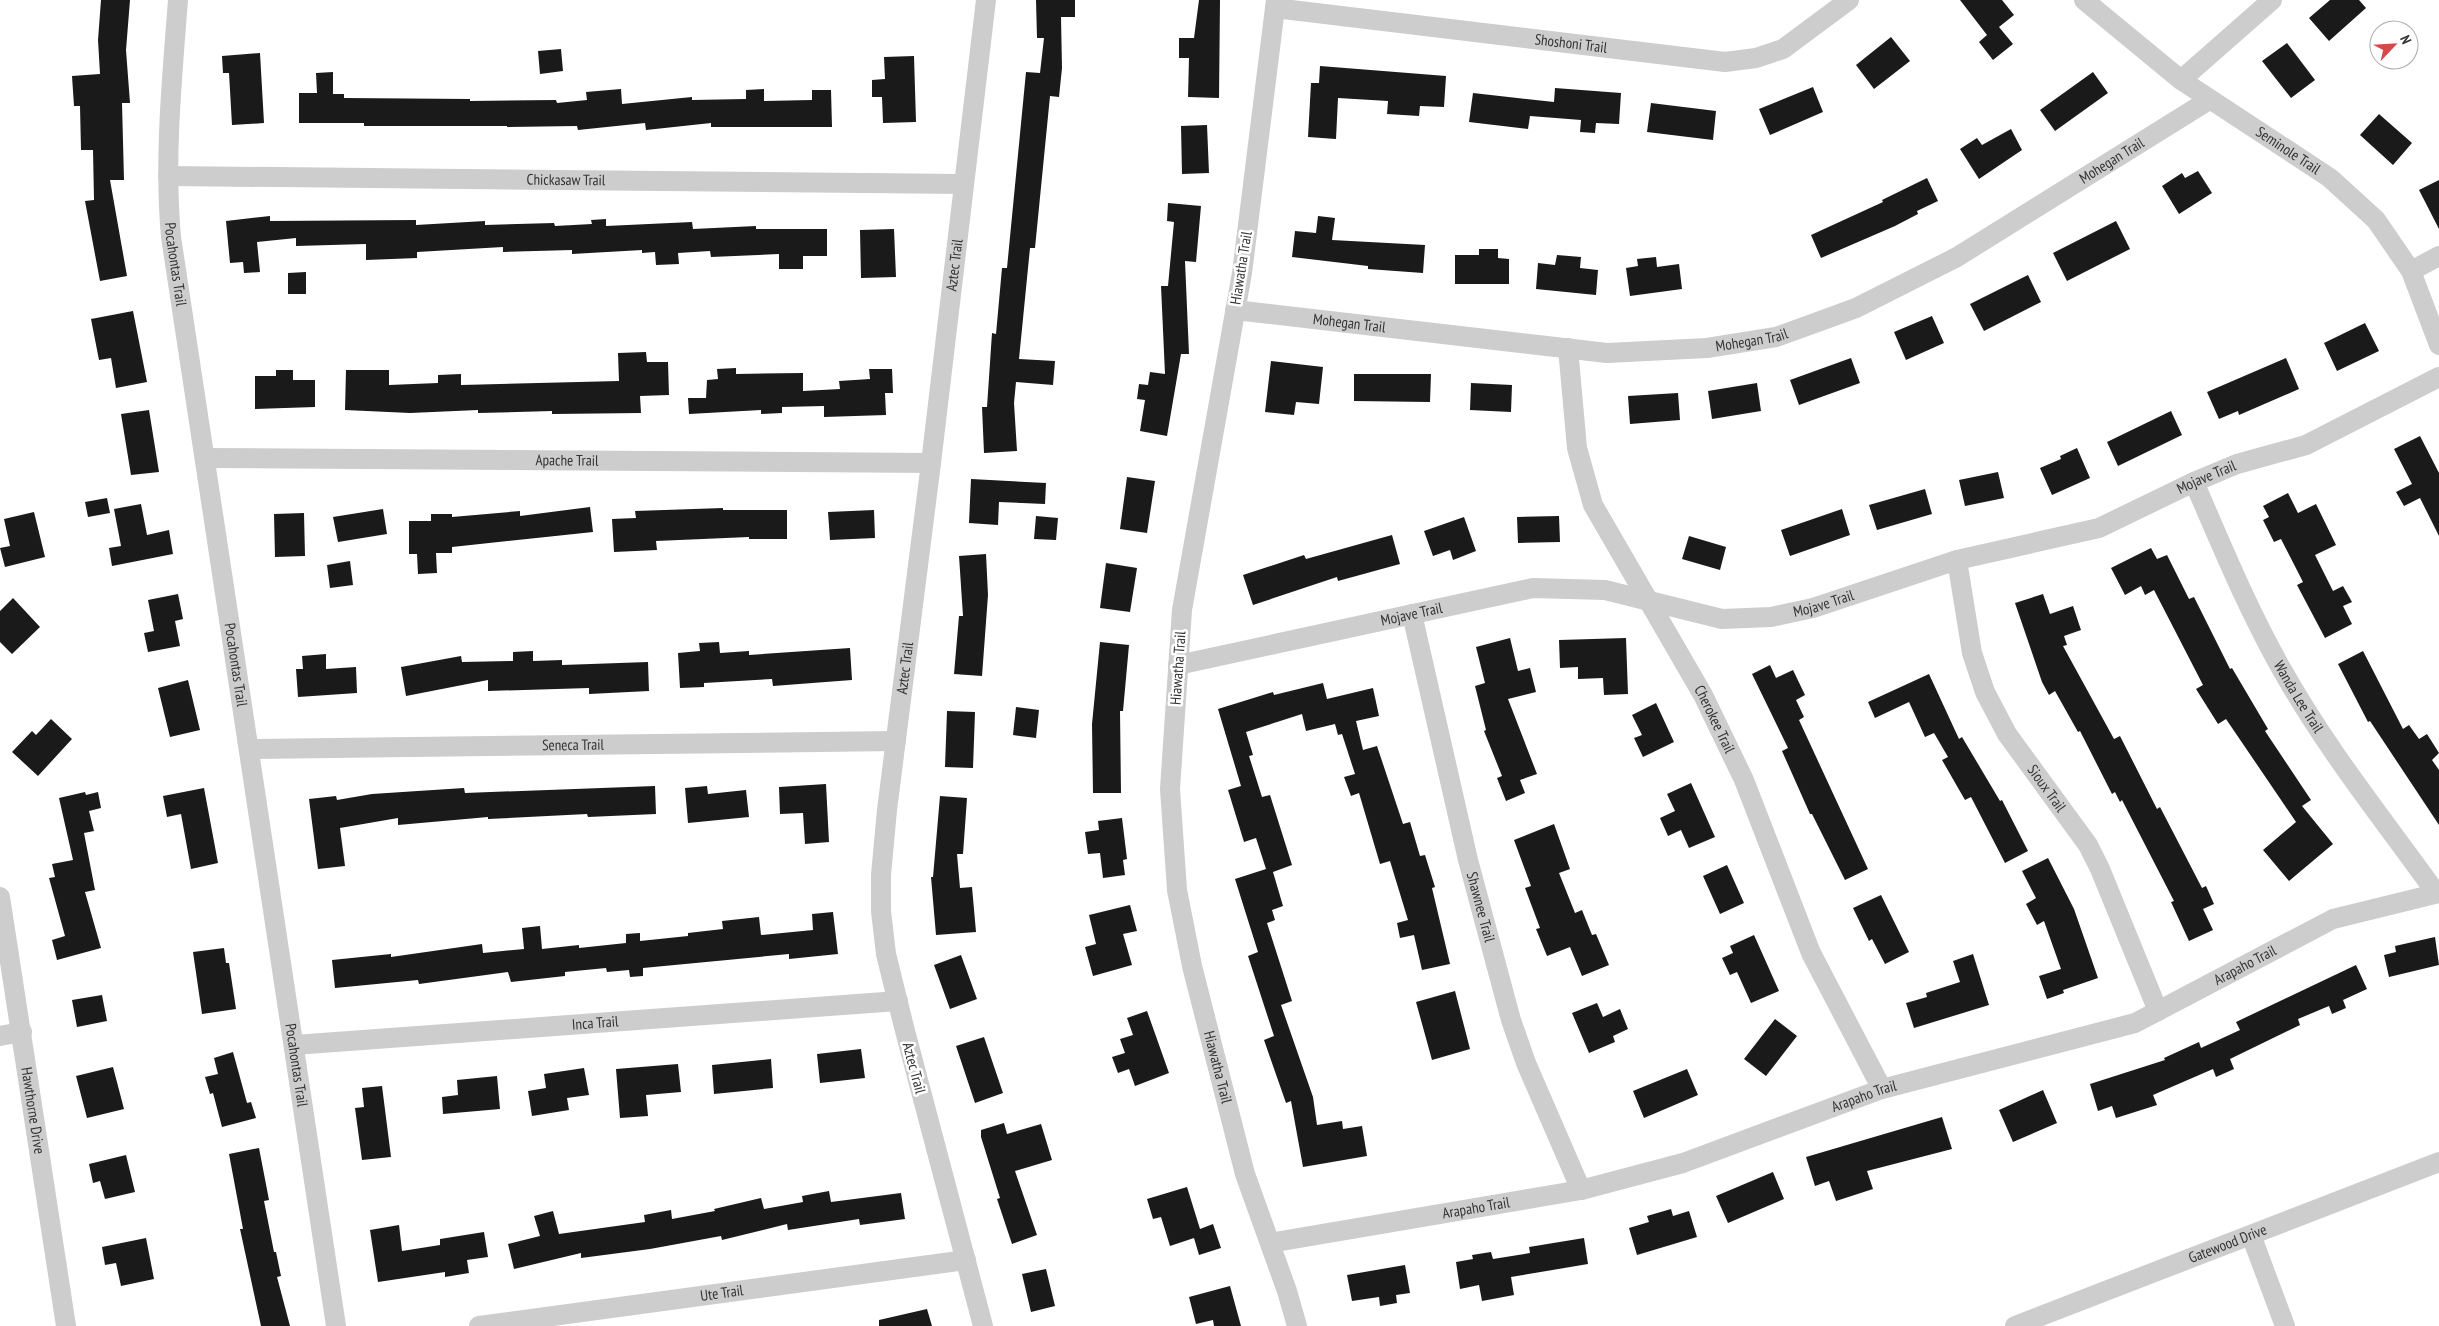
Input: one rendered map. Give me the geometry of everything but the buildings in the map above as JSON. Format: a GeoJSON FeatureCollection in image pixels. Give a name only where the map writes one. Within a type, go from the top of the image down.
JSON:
{"type":"FeatureCollection","features":[{"type":"Feature","properties":{"kind":"street","name":"Pocahontas Trail"},"geometry":{"type":"LineString","coordinates":[[178,0],[168,176],[171,237],[336,1326]]}},
{"type":"Feature","properties":{"kind":"street","name":"Aztec Trail"},"geometry":{"type":"LineString","coordinates":[[983,1326],[886,954],[881,911],[881,875],[886,819],[931,463],[986,0]]}},
{"type":"Feature","properties":{"kind":"street","name":"Shoshoni Trail"},"geometry":{"type":"LineString","coordinates":[[1276,4],[1725,62],[1756,58],[1783,49],[1849,0]]}},
{"type":"Feature","properties":{"kind":"street","name":"Seminole Trail"},"geometry":{"type":"LineString","coordinates":[[2084,0],[2181,80],[2330,178],[2376,220],[2411,271],[2439,345]]}},
{"type":"Feature","properties":{"kind":"street"},"geometry":{"type":"LineString","coordinates":[[2181,80],[2272,0]]}},
{"type":"Feature","properties":{"kind":"street","name":"Hiawatha Trail"},"geometry":{"type":"LineString","coordinates":[[1276,4],[1242,273],[1182,610],[1170,789],[1177,890],[1192,966],[1245,1174],[1297,1326]]}},
{"type":"Feature","properties":{"kind":"street","name":"Mohegan Trail"},"geometry":{"type":"LineString","coordinates":[[1235,310],[1607,353],[1707,348],[1776,337],[1856,308],[1956,257],[2209,100]]}},
{"type":"Feature","properties":{"kind":"street","name":"Chickasaw Trail"},"geometry":{"type":"LineString","coordinates":[[168,176],[964,184]]}},
{"type":"Feature","properties":{"kind":"street"},"geometry":{"type":"LineString","coordinates":[[2411,271],[2439,256]]}},
{"type":"Feature","properties":{"kind":"street","name":"Cherokee Trail"},"geometry":{"type":"LineString","coordinates":[[1568,348],[1578,448],[1585,481],[1593,505],[1703,695],[1740,771],[1811,953],[1882,1089]]}},
{"type":"Feature","properties":{"kind":"street","name":"Mojave Trail"},"geometry":{"type":"LineString","coordinates":[[1178,665],[1532,588],[1605,590],[1722,619],[1771,617],[1813,608],[1957,560],[2099,528],[2194,482],[2237,464],[2306,445],[2439,377]]}},
{"type":"Feature","properties":{"kind":"street","name":"Apache Trail"},"geometry":{"type":"LineString","coordinates":[[205,458],[931,463]]}},
{"type":"Feature","properties":{"kind":"street","name":"Wanda Lee Trail"},"geometry":{"type":"LineString","coordinates":[[2194,482],[2243,593],[2281,668],[2314,722],[2437,893]]}},
{"type":"Feature","properties":{"kind":"street","name":"Sioux Trail"},"geometry":{"type":"LineString","coordinates":[[1957,560],[1972,653],[1985,692],[2007,734],[2088,845],[2100,869],[2158,1011]]}},
{"type":"Feature","properties":{"kind":"street","name":"Shawnee Trail"},"geometry":{"type":"LineString","coordinates":[[1412,614],[1468,860],[1511,1020],[1526,1063],[1581,1190]]}},
{"type":"Feature","properties":{"kind":"street","name":"Seneca Trail"},"geometry":{"type":"LineString","coordinates":[[249,749],[896,741]]}},
{"type":"Feature","properties":{"kind":"street","name":"Arapaho Trail"},"geometry":{"type":"LineString","coordinates":[[1270,1243],[1581,1190],[1683,1163],[1882,1089],[2135,1024],[2333,919],[2437,893]]}},
{"type":"Feature","properties":{"kind":"street","name":"Hawthorne Drive"},"geometry":{"type":"LineString","coordinates":[[0,896],[66,1326]]}},
{"type":"Feature","properties":{"kind":"street","name":"Inca Trail"},"geometry":{"type":"LineString","coordinates":[[294,1045],[898,1001]]}},
{"type":"Feature","properties":{"kind":"street"},"geometry":{"type":"LineString","coordinates":[[0,1036],[22,1032]]}},
{"type":"Feature","properties":{"kind":"street","name":"Gatewood Drive"},"geometry":{"type":"LineString","coordinates":[[2015,1326],[2439,1162]]}},
{"type":"Feature","properties":{"kind":"street"},"geometry":{"type":"LineString","coordinates":[[2251,1234],[2285,1326]]}},
{"type":"Feature","properties":{"kind":"street","name":"Ute Trail"},"geometry":{"type":"LineString","coordinates":[[479,1326],[966,1260]]}}]}
